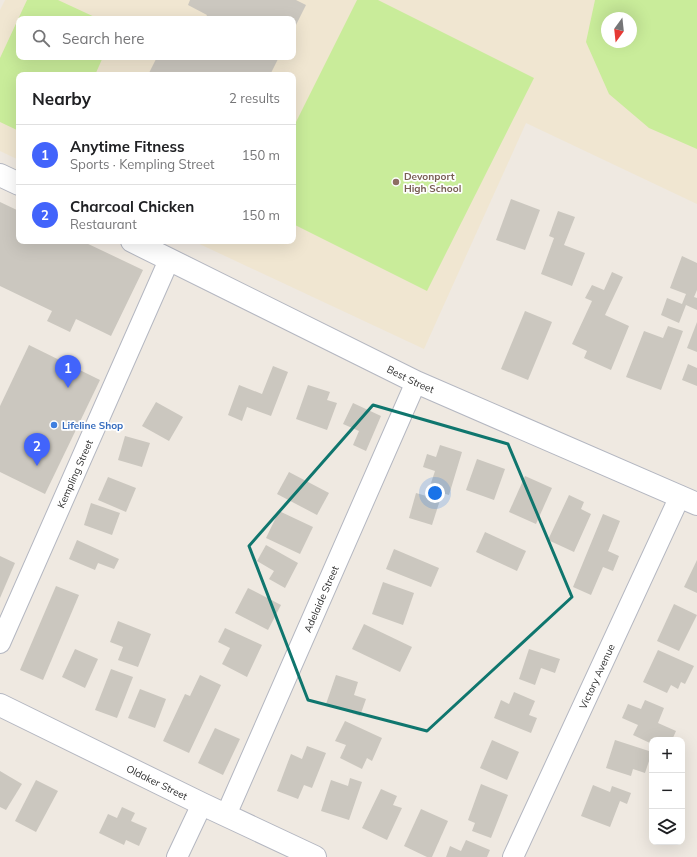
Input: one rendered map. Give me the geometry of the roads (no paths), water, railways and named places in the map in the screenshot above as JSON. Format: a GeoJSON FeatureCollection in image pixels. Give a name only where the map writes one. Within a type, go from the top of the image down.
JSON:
{"type":"FeatureCollection","features":[{"type":"Feature","properties":{"kind":"street"},"geometry":{"type":"LineString","coordinates":[[0,175],[16,183]]}},
{"type":"Feature","properties":{"kind":"street","name":"Best Street"},"geometry":{"type":"LineString","coordinates":[[138,244],[416,382],[688,500]]}},
{"type":"Feature","properties":{"kind":"street","name":"Kempling Street"},"geometry":{"type":"LineString","coordinates":[[0,644],[169,260]]}},
{"type":"Feature","properties":{"kind":"street","name":"Adelaide Street"},"geometry":{"type":"LineString","coordinates":[[226,815],[416,382]]}},
{"type":"Feature","properties":{"kind":"street","name":"Victory Avenue"},"geometry":{"type":"LineString","coordinates":[[513,857],[688,500]]}},
{"type":"Feature","properties":{"kind":"street","name":"Oldaker Street"},"geometry":{"type":"LineString","coordinates":[[0,705],[202,804],[315,857]]}},
{"type":"Feature","properties":{"kind":"street"},"geometry":{"type":"LineString","coordinates":[[178,857],[202,804]]}},
{"type":"Feature","properties":{"kind":"place","name":"Devonport High School"},"geometry":{"type":"Point","coordinates":[396,182]}},
{"type":"Feature","properties":{"kind":"place","name":"Anytime Fitness"},"geometry":{"type":"Point","coordinates":[68,388]}},
{"type":"Feature","properties":{"kind":"place","name":"Lifeline Shop"},"geometry":{"type":"Point","coordinates":[54,425]}},
{"type":"Feature","properties":{"kind":"place","name":"Charcoal Chicken"},"geometry":{"type":"Point","coordinates":[37,466]}}]}
